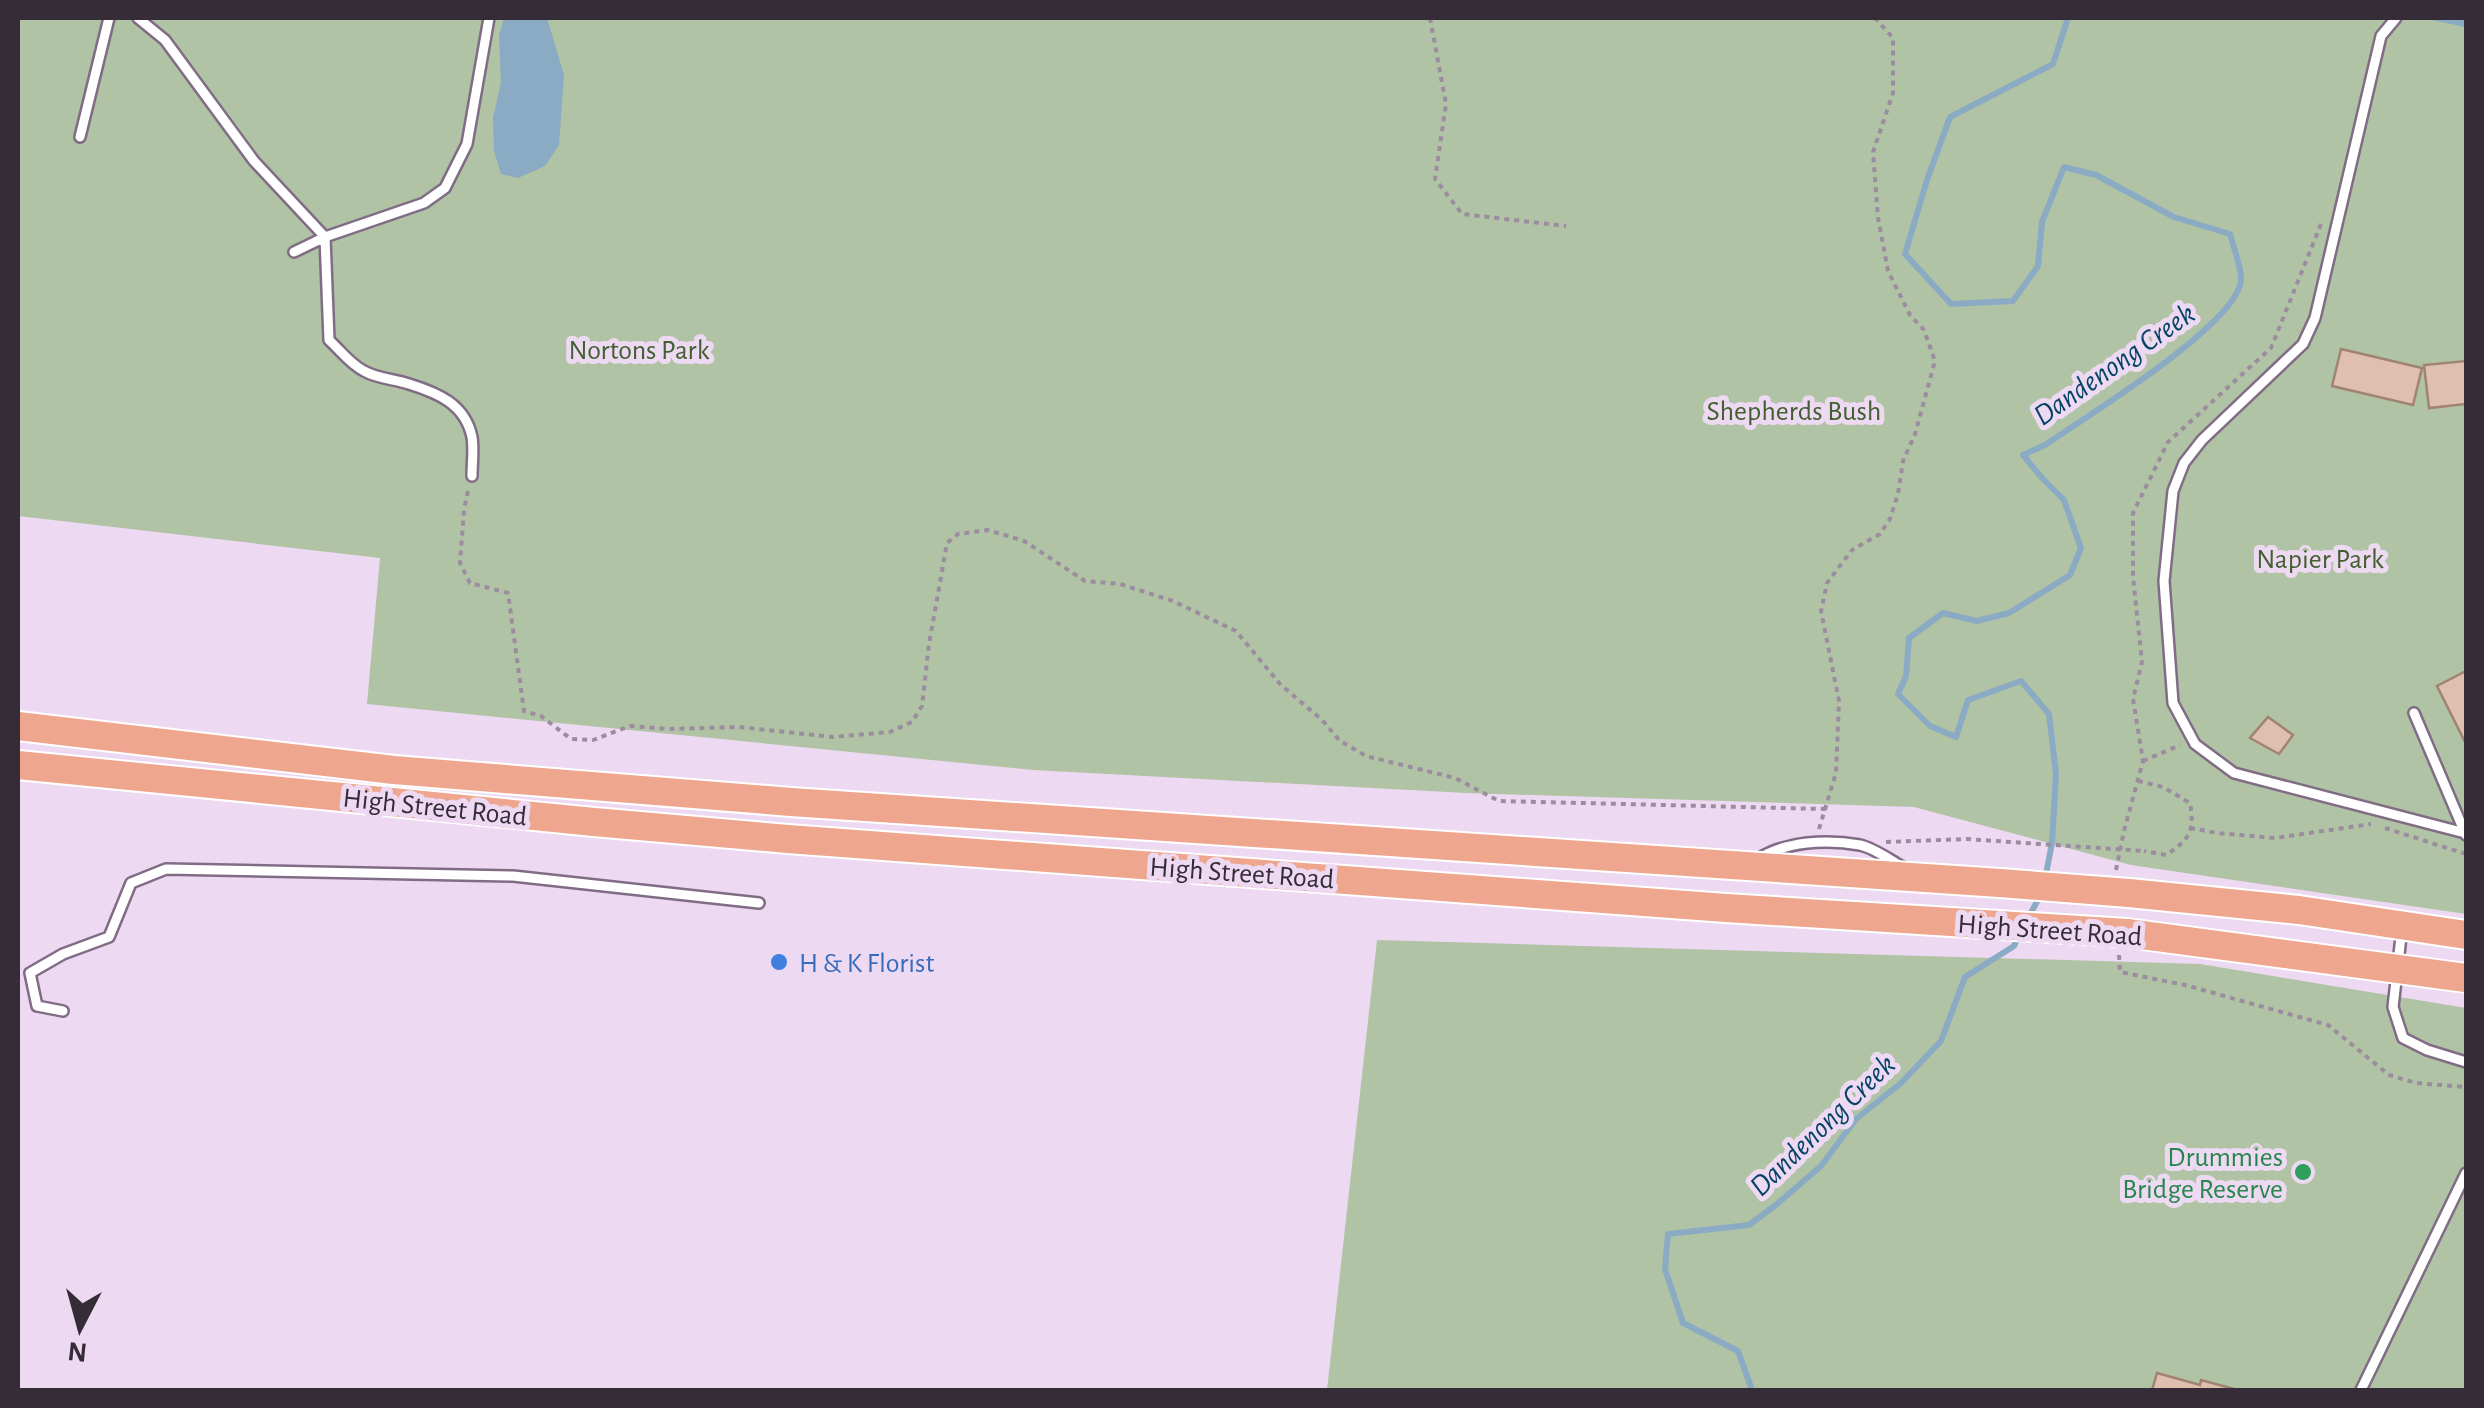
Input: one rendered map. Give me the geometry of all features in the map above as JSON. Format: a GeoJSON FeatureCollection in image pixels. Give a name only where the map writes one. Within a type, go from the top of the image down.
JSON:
{"type":"FeatureCollection","features":[{"type":"Feature","properties":{"kind":"main road","name":"High Street Road"},"geometry":{"type":"LineString","coordinates":[[18,726],[394,770],[791,802],[2000,883],[2122,886],[2466,935]]}},
{"type":"Feature","properties":{"kind":"main road","name":"High Street Road"},"geometry":{"type":"LineString","coordinates":[[18,765],[788,839],[1999,925],[2123,944],[2397,968],[2466,978]]}},
{"type":"Feature","properties":{"kind":"main road"},"geometry":{"type":"LineString","coordinates":[[788,839],[791,802]]}},
{"type":"Feature","properties":{"kind":"lane"},"geometry":{"type":"LineString","coordinates":[[80,136],[110,18]]}},
{"type":"Feature","properties":{"kind":"lane"},"geometry":{"type":"LineString","coordinates":[[138,18],[165,40],[254,162],[325,238],[329,340],[351,363],[378,378],[407,383],[448,399],[465,419],[472,438],[472,476]]}},
{"type":"Feature","properties":{"kind":"lane"},"geometry":{"type":"LineString","coordinates":[[294,252],[424,203],[445,188],[467,144],[489,18]]}},
{"type":"Feature","properties":{"kind":"lane"},"geometry":{"type":"LineString","coordinates":[[2396,18],[2381,36],[2315,318],[2303,344],[2202,440],[2184,464],[2173,490],[2164,581],[2173,703],[2192,740],[2234,773],[2466,834]]}},
{"type":"Feature","properties":{"kind":"lane"},"geometry":{"type":"LineString","coordinates":[[2414,713],[2466,834]]}},
{"type":"Feature","properties":{"kind":"lane"},"geometry":{"type":"LineString","coordinates":[[1747,866],[1774,848],[1813,843],[1863,846],[1923,878]]}},
{"type":"Feature","properties":{"kind":"lane"},"geometry":{"type":"LineString","coordinates":[[63,1011],[36,1006],[30,972],[63,954],[109,937],[131,883],[166,869],[512,876],[759,902]]}},
{"type":"Feature","properties":{"kind":"lane"},"geometry":{"type":"LineString","coordinates":[[2402,925],[2393,1007],[2404,1038],[2466,1062]]}},
{"type":"Feature","properties":{"kind":"lane"},"geometry":{"type":"LineString","coordinates":[[2361,1390],[2466,1173]]}},
{"type":"Feature","properties":{"kind":"path"},"geometry":{"type":"LineString","coordinates":[[1430,18],[1446,104],[1435,179],[1462,214],[1566,226]]}},
{"type":"Feature","properties":{"kind":"path"},"geometry":{"type":"LineString","coordinates":[[1813,843],[1836,773],[1839,701],[1821,611],[1827,583],[1852,550],[1880,534],[1890,519],[1903,461],[1915,434],[1935,361],[1924,330],[1910,315],[1888,271],[1878,218],[1873,152],[1894,93],[1893,38],[1875,18]]}},
{"type":"Feature","properties":{"kind":"path"},"geometry":{"type":"LineString","coordinates":[[2122,886],[2117,858],[2143,760],[2133,699],[2142,662],[2133,578],[2133,513],[2168,442],[2271,348],[2326,212]]}},
{"type":"Feature","properties":{"kind":"path"},"geometry":{"type":"LineString","coordinates":[[472,476],[464,510],[460,562],[470,584],[508,593],[524,711],[540,716],[571,739],[593,740],[630,726],[739,727],[834,737],[890,732],[912,722],[922,706],[947,543],[958,534],[988,530],[1024,542],[1085,582],[1120,584],[1174,601],[1236,631],[1280,684],[1340,740],[1366,756],[1455,778],[1498,801],[1826,809]]}},
{"type":"Feature","properties":{"kind":"path"},"geometry":{"type":"LineString","coordinates":[[2143,760],[2192,740]]}},
{"type":"Feature","properties":{"kind":"path"},"geometry":{"type":"LineString","coordinates":[[1863,846],[1888,841],[1966,839],[2166,855],[2185,842],[2193,821],[2190,802],[2164,788],[2138,781]]}},
{"type":"Feature","properties":{"kind":"path"},"geometry":{"type":"LineString","coordinates":[[2190,828],[2275,838],[2374,824],[2466,854]]}},
{"type":"Feature","properties":{"kind":"path"},"geometry":{"type":"LineString","coordinates":[[2123,944],[2120,972],[2328,1024],[2389,1076],[2416,1083],[2466,1087]]}},
{"type":"Feature","properties":{"kind":"green space"},"geometry":{"type":"Polygon","coordinates":[[[18,18],[2466,18],[2466,914],[2131,865],[1914,807],[1466,793],[1033,770],[367,704],[380,558],[18,516],[18,18]]]}},
{"type":"Feature","properties":{"kind":"green space"},"geometry":{"type":"Polygon","coordinates":[[[1377,940],[2200,964],[2466,1008],[2466,1390],[1327,1390],[1377,940]]]}},
{"type":"Feature","properties":{"kind":"water"},"geometry":{"type":"Polygon","coordinates":[[[504,18],[547,18],[564,75],[559,145],[545,166],[518,178],[501,174],[494,151],[493,118],[501,82],[499,35],[504,18]]]}},
{"type":"Feature","properties":{"kind":"building"},"geometry":{"type":"Polygon","coordinates":[[[2341,349],[2422,368],[2413,405],[2332,386],[2341,349]]]}},
{"type":"Feature","properties":{"kind":"building"},"geometry":{"type":"Polygon","coordinates":[[[2466,361],[2466,404],[2429,408],[2424,365],[2466,361]]]}},
{"type":"Feature","properties":{"kind":"building"},"geometry":{"type":"Polygon","coordinates":[[[2466,671],[2466,744],[2437,686],[2466,671]]]}},
{"type":"Feature","properties":{"kind":"building"},"geometry":{"type":"Polygon","coordinates":[[[2268,717],[2293,735],[2279,754],[2250,738],[2268,717]]]}},
{"type":"Feature","properties":{"kind":"building"},"geometry":{"type":"Polygon","coordinates":[[[2157,1373],[2200,1385],[2201,1380],[2238,1390],[2152,1390],[2157,1373]]]}},
{"type":"Feature","properties":{"kind":"waterway","name":"Dandenong Creek"},"geometry":{"type":"LineString","coordinates":[[2045,879],[2052,843],[2056,774],[2049,714],[2021,681],[1968,700],[1956,737],[1930,726],[1898,694],[1906,676],[1909,638],[1943,613],[1977,621],[2009,613],[2070,575],[2081,548],[2064,500],[2023,455],[2092,414],[2188,345],[2233,299],[2241,280],[2230,234],[2174,217],[2096,175],[2064,167],[2042,222],[2038,266],[2013,301],[1951,304],[1905,254],[1950,117],[2053,64],[2068,18]]}},
{"type":"Feature","properties":{"kind":"waterway"},"geometry":{"type":"LineString","coordinates":[[2437,18],[2466,24]]}},
{"type":"Feature","properties":{"kind":"waterway","name":"Dandenong Creek"},"geometry":{"type":"LineString","coordinates":[[2027,920],[2040,896]]}},
{"type":"Feature","properties":{"kind":"waterway","name":"Dandenong Creek"},"geometry":{"type":"LineString","coordinates":[[1752,1390],[1738,1351],[1683,1323],[1665,1269],[1668,1234],[1749,1225],[1777,1204],[1821,1166],[1856,1119],[1901,1083],[1941,1041],[1965,977],[2014,946],[2019,935]]}},
{"type":"Feature","properties":{"kind":"place","name":"H & K Florist"},"geometry":{"type":"Point","coordinates":[779,962]}},
{"type":"Feature","properties":{"kind":"place","name":"Drummies Bridge Reserve"},"geometry":{"type":"Point","coordinates":[2303,1172]}},
{"type":"Feature","properties":{"kind":"park label","name":"Nortons Park"},"geometry":{"type":"Point","coordinates":[639,349]}},
{"type":"Feature","properties":{"kind":"park label","name":"Shepherds Bush"},"geometry":{"type":"Point","coordinates":[1794,410]}},
{"type":"Feature","properties":{"kind":"park label","name":"Napier Park"},"geometry":{"type":"Point","coordinates":[2320,558]}}]}
